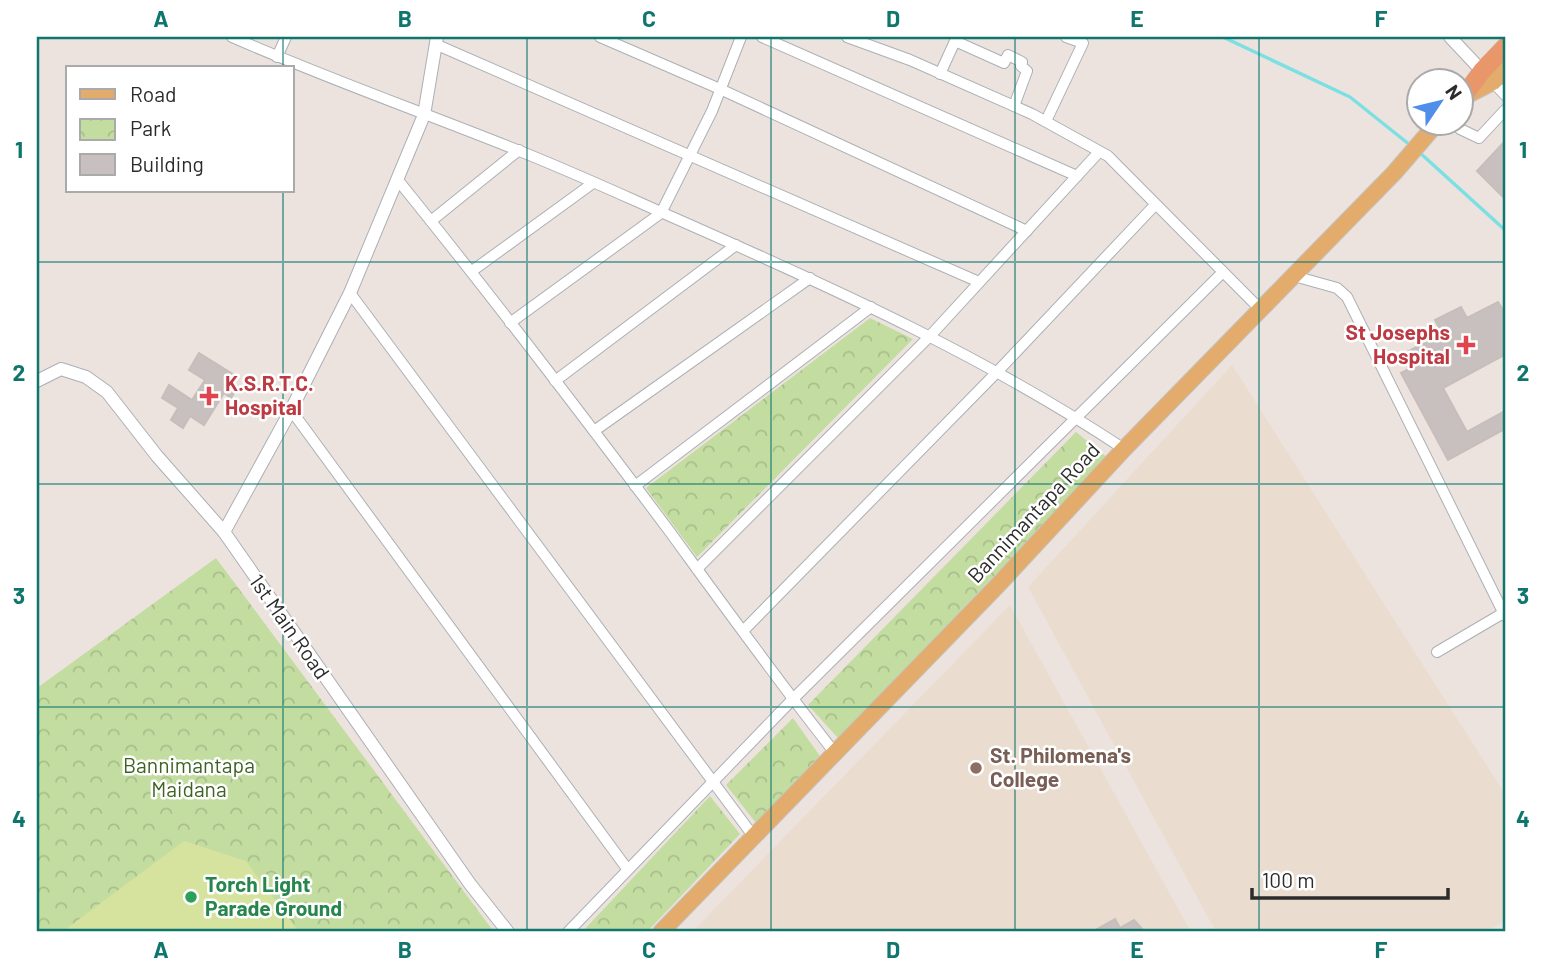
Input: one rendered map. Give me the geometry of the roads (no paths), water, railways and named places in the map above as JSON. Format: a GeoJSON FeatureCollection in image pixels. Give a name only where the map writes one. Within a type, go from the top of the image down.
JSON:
{"type":"FeatureCollection","features":[{"type":"Feature","properties":{"kind":"highway"},"geometry":{"type":"LineString","coordinates":[[1476,87],[1488,77],[1505,47]]}},
{"type":"Feature","properties":{"kind":"main road"},"geometry":{"type":"LineString","coordinates":[[1488,77],[1505,70]]}},
{"type":"Feature","properties":{"kind":"main road","name":"Bannimantapa Road"},"geometry":{"type":"LineString","coordinates":[[661,932],[998,585],[1124,449],[1394,173],[1425,136]]}},
{"type":"Feature","properties":{"kind":"street"},"geometry":{"type":"LineString","coordinates":[[232,37],[424,115],[519,150],[810,278],[998,372],[1124,449]]}},
{"type":"Feature","properties":{"kind":"street"},"geometry":{"type":"LineString","coordinates":[[277,57],[286,37]]}},
{"type":"Feature","properties":{"kind":"street"},"geometry":{"type":"LineString","coordinates":[[600,37],[720,89],[1027,231]]}},
{"type":"Feature","properties":{"kind":"street"},"geometry":{"type":"LineString","coordinates":[[510,323],[661,213],[720,89],[741,37]]}},
{"type":"Feature","properties":{"kind":"street"},"geometry":{"type":"LineString","coordinates":[[762,37],[1077,176]]}},
{"type":"Feature","properties":{"kind":"street"},"geometry":{"type":"LineString","coordinates":[[847,37],[910,60],[1014,106],[1108,156],[1261,310]]}},
{"type":"Feature","properties":{"kind":"street"},"geometry":{"type":"LineString","coordinates":[[1046,121],[1083,43],[1066,37]]}},
{"type":"Feature","properties":{"kind":"street"},"geometry":{"type":"LineString","coordinates":[[1450,37],[1505,95]]}},
{"type":"Feature","properties":{"kind":"street"},"geometry":{"type":"LineString","coordinates":[[224,532],[291,410],[350,293],[424,115],[436,40],[979,282]]}},
{"type":"Feature","properties":{"kind":"street"},"geometry":{"type":"LineString","coordinates":[[940,74],[956,41],[1004,64],[1008,55],[1022,62],[1021,66],[1027,71],[1014,106]]}},
{"type":"Feature","properties":{"kind":"street"},"geometry":{"type":"LineString","coordinates":[[1475,136],[1479,138],[1505,110]]}},
{"type":"Feature","properties":{"kind":"street"},"geometry":{"type":"LineString","coordinates":[[430,220],[519,150]]}},
{"type":"Feature","properties":{"kind":"street"},"geometry":{"type":"LineString","coordinates":[[697,569],[930,336],[1099,152]]}},
{"type":"Feature","properties":{"kind":"street"},"geometry":{"type":"LineString","coordinates":[[397,179],[472,271],[697,569],[792,700],[835,753]]}},
{"type":"Feature","properties":{"kind":"street"},"geometry":{"type":"LineString","coordinates":[[472,271],[593,183]]}},
{"type":"Feature","properties":{"kind":"street"},"geometry":{"type":"LineString","coordinates":[[743,631],[998,372],[1155,205]]}},
{"type":"Feature","properties":{"kind":"street"},"geometry":{"type":"LineString","coordinates":[[555,381],[736,245]]}},
{"type":"Feature","properties":{"kind":"street"},"geometry":{"type":"LineString","coordinates":[[568,932],[792,700],[1222,272]]}},
{"type":"Feature","properties":{"kind":"street"},"geometry":{"type":"LineString","coordinates":[[1294,276],[1337,288],[1347,297],[1505,614],[1437,652]]}},
{"type":"Feature","properties":{"kind":"street"},"geometry":{"type":"LineString","coordinates":[[594,431],[810,278]]}},
{"type":"Feature","properties":{"kind":"street"},"geometry":{"type":"LineString","coordinates":[[350,293],[754,836]]}},
{"type":"Feature","properties":{"kind":"street"},"geometry":{"type":"LineString","coordinates":[[635,486],[871,307]]}},
{"type":"Feature","properties":{"kind":"street","name":"1st Main Road"},"geometry":{"type":"LineString","coordinates":[[37,381],[61,369],[86,377],[107,392],[157,456],[224,532],[470,884],[508,932]]}},
{"type":"Feature","properties":{"kind":"street"},"geometry":{"type":"LineString","coordinates":[[291,410],[628,870]]}},
{"type":"Feature","properties":{"kind":"waterway"},"geometry":{"type":"LineString","coordinates":[[1223,37],[1350,97],[1410,145]]}},
{"type":"Feature","properties":{"kind":"waterway"},"geometry":{"type":"LineString","coordinates":[[1419,152],[1505,230]]}},
{"type":"Feature","properties":{"kind":"place","name":"St Josephs Hospital"},"geometry":{"type":"Point","coordinates":[1466,345]}},
{"type":"Feature","properties":{"kind":"place","name":"K.S.R.T.C. Hospital"},"geometry":{"type":"Point","coordinates":[209,396]}},
{"type":"Feature","properties":{"kind":"place","name":"St. Philomena's College"},"geometry":{"type":"Point","coordinates":[976,768]}},
{"type":"Feature","properties":{"kind":"place","name":"Torch Light Parade Ground"},"geometry":{"type":"Point","coordinates":[191,897]}},
{"type":"Feature","properties":{"kind":"park label","name":"Bannimantapa Maidana"},"geometry":{"type":"Point","coordinates":[189,778]}}]}
